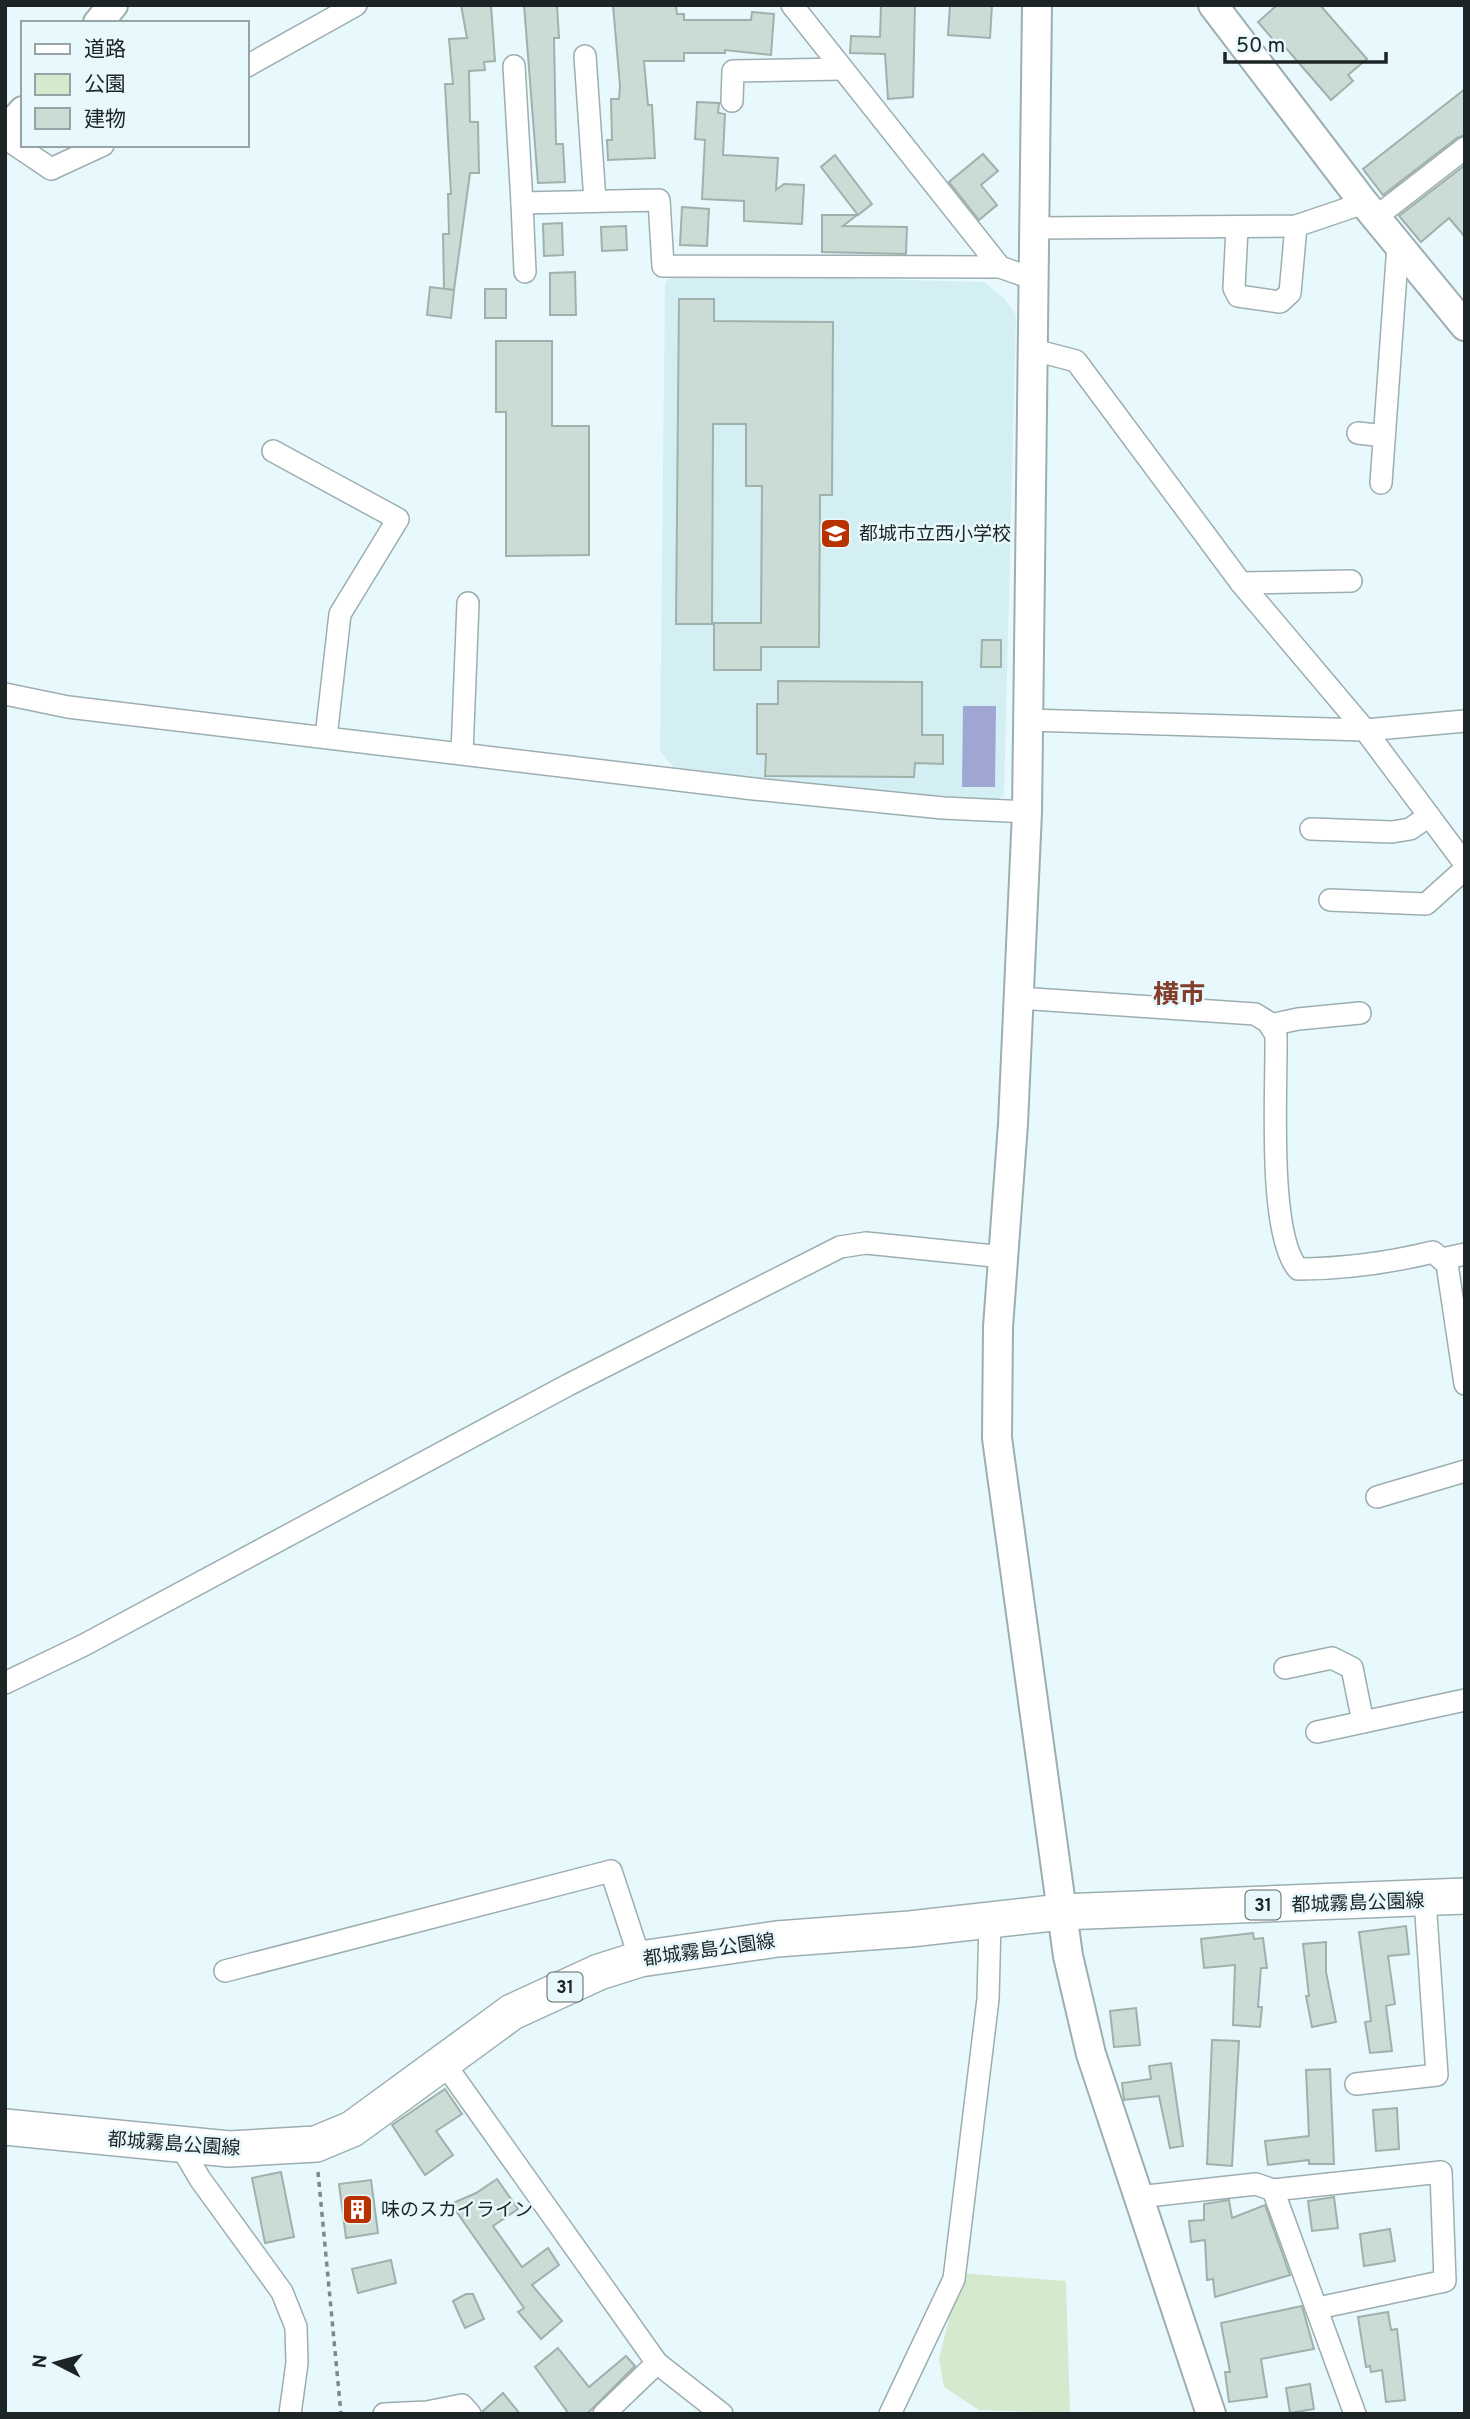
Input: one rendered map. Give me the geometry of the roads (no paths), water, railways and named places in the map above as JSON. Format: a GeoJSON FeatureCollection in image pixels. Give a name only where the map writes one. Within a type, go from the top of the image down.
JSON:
{"type":"FeatureCollection","features":[{"type":"Feature","properties":{"kind":"main road","name":"都城霧島公園線"},"geometry":{"type":"LineString","coordinates":[[5,2127],[229,2149],[316,2144],[352,2129],[512,2012],[599,1972],[640,1959],[777,1939],[990,1922],[1061,1912],[1425,1900],[1465,1896]]}},
{"type":"Feature","properties":{"kind":"street"},"geometry":{"type":"LineString","coordinates":[[100,21],[113,5]]}},
{"type":"Feature","properties":{"kind":"street"},"geometry":{"type":"LineString","coordinates":[[248,65],[356,5]]}},
{"type":"Feature","properties":{"kind":"street"},"geometry":{"type":"LineString","coordinates":[[792,5],[1000,267]]}},
{"type":"Feature","properties":{"kind":"street"},"geometry":{"type":"LineString","coordinates":[[1037,5],[1027,812],[1019,998],[998,1327],[997,1438],[1061,1912],[1091,2053],[1211,2414]]}},
{"type":"Feature","properties":{"kind":"street"},"geometry":{"type":"LineString","coordinates":[[1213,5],[1370,210],[1465,326]]}},
{"type":"Feature","properties":{"kind":"street"},"geometry":{"type":"LineString","coordinates":[[585,56],[595,201]]}},
{"type":"Feature","properties":{"kind":"street"},"geometry":{"type":"LineString","coordinates":[[514,66],[525,272]]}},
{"type":"Feature","properties":{"kind":"street"},"geometry":{"type":"LineString","coordinates":[[732,102],[733,71],[842,69]]}},
{"type":"Feature","properties":{"kind":"street"},"geometry":{"type":"LineString","coordinates":[[5,131],[21,113]]}},
{"type":"Feature","properties":{"kind":"street"},"geometry":{"type":"LineString","coordinates":[[5,138],[51,169],[99,147]]}},
{"type":"Feature","properties":{"kind":"street"},"geometry":{"type":"LineString","coordinates":[[1035,228],[1296,226],[1370,210],[1465,148]]}},
{"type":"Feature","properties":{"kind":"street"},"geometry":{"type":"LineString","coordinates":[[522,203],[659,200],[663,266],[1000,267],[1034,279]]}},
{"type":"Feature","properties":{"kind":"street"},"geometry":{"type":"LineString","coordinates":[[1237,228],[1234,288],[1238,296],[1280,302],[1290,293],[1296,226]]}},
{"type":"Feature","properties":{"kind":"street"},"geometry":{"type":"LineString","coordinates":[[1381,483],[1398,245]]}},
{"type":"Feature","properties":{"kind":"street"},"geometry":{"type":"LineString","coordinates":[[1034,351],[1076,361],[1241,583],[1365,730],[1465,864]]}},
{"type":"Feature","properties":{"kind":"street"},"geometry":{"type":"LineString","coordinates":[[1359,433],[1384,436]]}},
{"type":"Feature","properties":{"kind":"street"},"geometry":{"type":"LineString","coordinates":[[273,451],[398,519],[340,614],[326,737]]}},
{"type":"Feature","properties":{"kind":"street"},"geometry":{"type":"LineString","coordinates":[[1241,583],[1351,581]]}},
{"type":"Feature","properties":{"kind":"street"},"geometry":{"type":"LineString","coordinates":[[461,753],[468,603]]}},
{"type":"Feature","properties":{"kind":"street"},"geometry":{"type":"LineString","coordinates":[[5,694],[68,707],[754,789],[943,808],[1027,812]]}},
{"type":"Feature","properties":{"kind":"street"},"geometry":{"type":"LineString","coordinates":[[1028,720],[1365,730],[1465,721]]}},
{"type":"Feature","properties":{"kind":"street"},"geometry":{"type":"LineString","coordinates":[[1311,829],[1392,832],[1410,829],[1429,816]]}},
{"type":"Feature","properties":{"kind":"street"},"geometry":{"type":"LineString","coordinates":[[1330,900],[1426,904],[1465,869]]}},
{"type":"Feature","properties":{"kind":"street"},"geometry":{"type":"LineString","coordinates":[[1019,998],[1255,1014],[1270,1025],[1276,1035],[1278,1202],[1286,1249],[1292,1262],[1298,1269],[1342,1269],[1384,1264],[1433,1252],[1447,1264],[1461,1334],[1465,1384]]}},
{"type":"Feature","properties":{"kind":"street"},"geometry":{"type":"LineString","coordinates":[[1270,1025],[1298,1019],[1360,1013]]}},
{"type":"Feature","properties":{"kind":"street"},"geometry":{"type":"LineString","coordinates":[[5,1683],[84,1644],[556,1391],[840,1247],[866,1243],[1004,1257]]}},
{"type":"Feature","properties":{"kind":"street"},"geometry":{"type":"LineString","coordinates":[[1442,1259],[1465,1254]]}},
{"type":"Feature","properties":{"kind":"street"},"geometry":{"type":"LineString","coordinates":[[1377,1497],[1465,1471]]}},
{"type":"Feature","properties":{"kind":"street"},"geometry":{"type":"LineString","coordinates":[[1285,1668],[1332,1658],[1352,1668],[1363,1722]]}},
{"type":"Feature","properties":{"kind":"street"},"geometry":{"type":"LineString","coordinates":[[1317,1732],[1465,1700]]}},
{"type":"Feature","properties":{"kind":"street"},"geometry":{"type":"LineString","coordinates":[[225,1971],[611,1871],[640,1959]]}},
{"type":"Feature","properties":{"kind":"street"},"geometry":{"type":"LineString","coordinates":[[1356,2084],[1437,2075],[1425,1900]]}},
{"type":"Feature","properties":{"kind":"street"},"geometry":{"type":"LineString","coordinates":[[890,2414],[954,2278],[988,1998],[990,1922]]}},
{"type":"Feature","properties":{"kind":"street"},"geometry":{"type":"LineString","coordinates":[[444,2063],[657,2363],[722,2414]]}},
{"type":"Feature","properties":{"kind":"street"},"geometry":{"type":"LineString","coordinates":[[180,2145],[200,2179],[282,2292],[296,2327],[297,2363],[290,2414]]}},
{"type":"Feature","properties":{"kind":"street"},"geometry":{"type":"LineString","coordinates":[[1138,2197],[1256,2184],[1273,2190],[1441,2172],[1445,2281],[1318,2308]]}},
{"type":"Feature","properties":{"kind":"street"},"geometry":{"type":"LineString","coordinates":[[1273,2190],[1355,2414]]}},
{"type":"Feature","properties":{"kind":"street"},"geometry":{"type":"LineString","coordinates":[[604,2414],[657,2363]]}},
{"type":"Feature","properties":{"kind":"street"},"geometry":{"type":"LineString","coordinates":[[384,2414],[427,2412],[461,2405],[470,2414]]}},
{"type":"Feature","properties":{"kind":"water"},"geometry":{"type":"Polygon","coordinates":[[[963,706],[996,706],[995,787],[962,787],[963,706]]]}},
{"type":"Feature","properties":{"kind":"place","name":"都城市立西小学校"},"geometry":{"type":"Point","coordinates":[836,533]}},
{"type":"Feature","properties":{"kind":"place","name":"味のスカイライン"},"geometry":{"type":"Point","coordinates":[358,2209]}},
{"type":"Feature","properties":{"kind":"district","name":"横市"},"geometry":{"type":"Point","coordinates":[1179,994]}}]}
